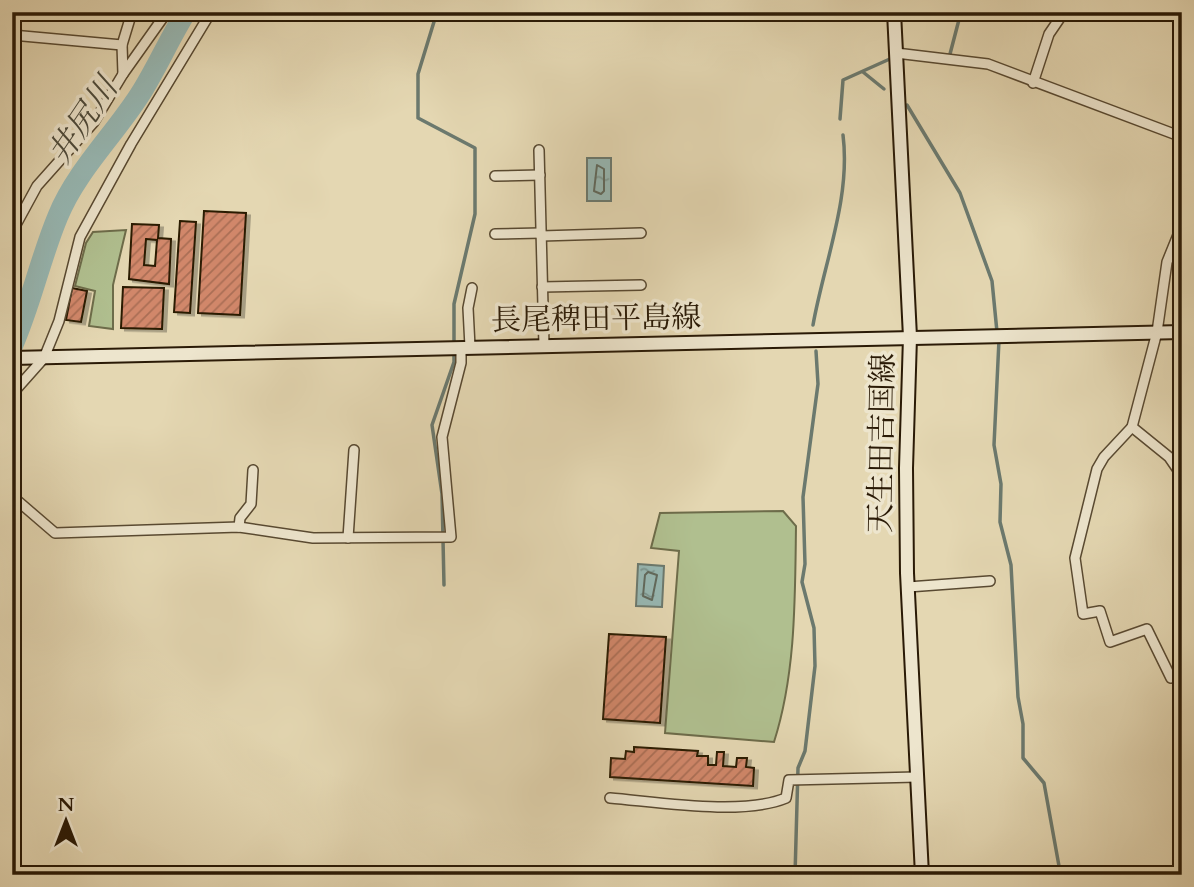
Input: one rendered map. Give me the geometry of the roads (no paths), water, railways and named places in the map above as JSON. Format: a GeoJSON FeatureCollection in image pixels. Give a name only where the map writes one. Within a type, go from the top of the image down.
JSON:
{"type":"FeatureCollection","features":[{"type":"Feature","properties":{"kind":"main road","name":"天生田吉国線"},"geometry":{"type":"LineString","coordinates":[[894,12],[910,337],[905,468],[922,875]]}},
{"type":"Feature","properties":{"kind":"main road","name":"長尾稗田平島線"},"geometry":{"type":"LineString","coordinates":[[12,358],[1182,332]]}},
{"type":"Feature","properties":{"kind":"street"},"geometry":{"type":"LineString","coordinates":[[123,74],[122,45],[132,12]]}},
{"type":"Feature","properties":{"kind":"street"},"geometry":{"type":"LineString","coordinates":[[12,232],[37,186],[94,122],[123,74],[167,12]]}},
{"type":"Feature","properties":{"kind":"street"},"geometry":{"type":"LineString","coordinates":[[12,394],[40,358],[59,321],[80,237],[131,144],[211,12]]}},
{"type":"Feature","properties":{"kind":"street"},"geometry":{"type":"LineString","coordinates":[[1033,83],[1049,34],[1064,12]]}},
{"type":"Feature","properties":{"kind":"street"},"geometry":{"type":"LineString","coordinates":[[12,34],[122,45]]}},
{"type":"Feature","properties":{"kind":"street"},"geometry":{"type":"LineString","coordinates":[[896,53],[976,61],[1182,137]]}},
{"type":"Feature","properties":{"kind":"street"},"geometry":{"type":"LineString","coordinates":[[539,150],[544,346]]}},
{"type":"Feature","properties":{"kind":"street"},"geometry":{"type":"LineString","coordinates":[[495,176],[540,175]]}},
{"type":"Feature","properties":{"kind":"street"},"geometry":{"type":"LineString","coordinates":[[1182,225],[1167,262],[1157,332],[1132,427],[1104,457],[1097,469],[1075,558],[1083,614],[1100,611],[1111,642],[1147,629],[1171,678],[1182,672]]}},
{"type":"Feature","properties":{"kind":"street"},"geometry":{"type":"LineString","coordinates":[[495,234],[640,233]]}},
{"type":"Feature","properties":{"kind":"street"},"geometry":{"type":"LineString","coordinates":[[542,287],[641,285]]}},
{"type":"Feature","properties":{"kind":"street"},"geometry":{"type":"LineString","coordinates":[[12,496],[55,533],[239,527],[313,538],[451,537],[442,437],[465,347],[472,288]]}},
{"type":"Feature","properties":{"kind":"street"},"geometry":{"type":"LineString","coordinates":[[1132,427],[1169,457],[1182,476]]}},
{"type":"Feature","properties":{"kind":"street"},"geometry":{"type":"LineString","coordinates":[[348,538],[354,450]]}},
{"type":"Feature","properties":{"kind":"street"},"geometry":{"type":"LineString","coordinates":[[239,527],[240,518],[251,505],[253,470]]}},
{"type":"Feature","properties":{"kind":"street"},"geometry":{"type":"LineString","coordinates":[[908,587],[990,580]]}},
{"type":"Feature","properties":{"kind":"street"},"geometry":{"type":"LineString","coordinates":[[610,798],[694,805],[769,805],[786,799],[789,780],[917,777]]}},
{"type":"Feature","properties":{"kind":"water"},"geometry":{"type":"Polygon","coordinates":[[[587,158],[611,158],[611,201],[587,201],[587,158]]]}},
{"type":"Feature","properties":{"kind":"water"},"geometry":{"type":"Polygon","coordinates":[[[638,564],[664,566],[662,607],[636,606],[638,564]]]}},
{"type":"Feature","properties":{"kind":"waterway","name":"井尻川"},"geometry":{"type":"LineString","coordinates":[[12,347],[52,232],[66,200],[85,169],[139,96],[186,12]]}},
{"type":"Feature","properties":{"kind":"waterway"},"geometry":{"type":"LineString","coordinates":[[437,12],[418,74],[418,118],[475,148],[475,214],[454,304],[454,362],[432,425],[442,494],[444,585]]}},
{"type":"Feature","properties":{"kind":"waterway"},"geometry":{"type":"LineString","coordinates":[[950,54],[961,12]]}},
{"type":"Feature","properties":{"kind":"waterway"},"geometry":{"type":"LineString","coordinates":[[840,119],[843,80],[892,58]]}},
{"type":"Feature","properties":{"kind":"waterway"},"geometry":{"type":"LineString","coordinates":[[863,72],[884,89]]}},
{"type":"Feature","properties":{"kind":"waterway"},"geometry":{"type":"LineString","coordinates":[[907,105],[960,193],[992,281],[997,332]]}},
{"type":"Feature","properties":{"kind":"waterway"},"geometry":{"type":"LineString","coordinates":[[813,325],[840,206],[843,135]]}},
{"type":"Feature","properties":{"kind":"waterway"},"geometry":{"type":"LineString","coordinates":[[999,340],[994,445],[1001,484],[1000,522],[1011,565],[1018,697],[1023,724],[1023,758],[1044,783],[1059,866],[1067,875]]}},
{"type":"Feature","properties":{"kind":"waterway"},"geometry":{"type":"LineString","coordinates":[[795,875],[798,768],[805,751],[815,666],[814,628],[802,582],[805,564],[803,497],[818,384],[816,351]]}}]}
